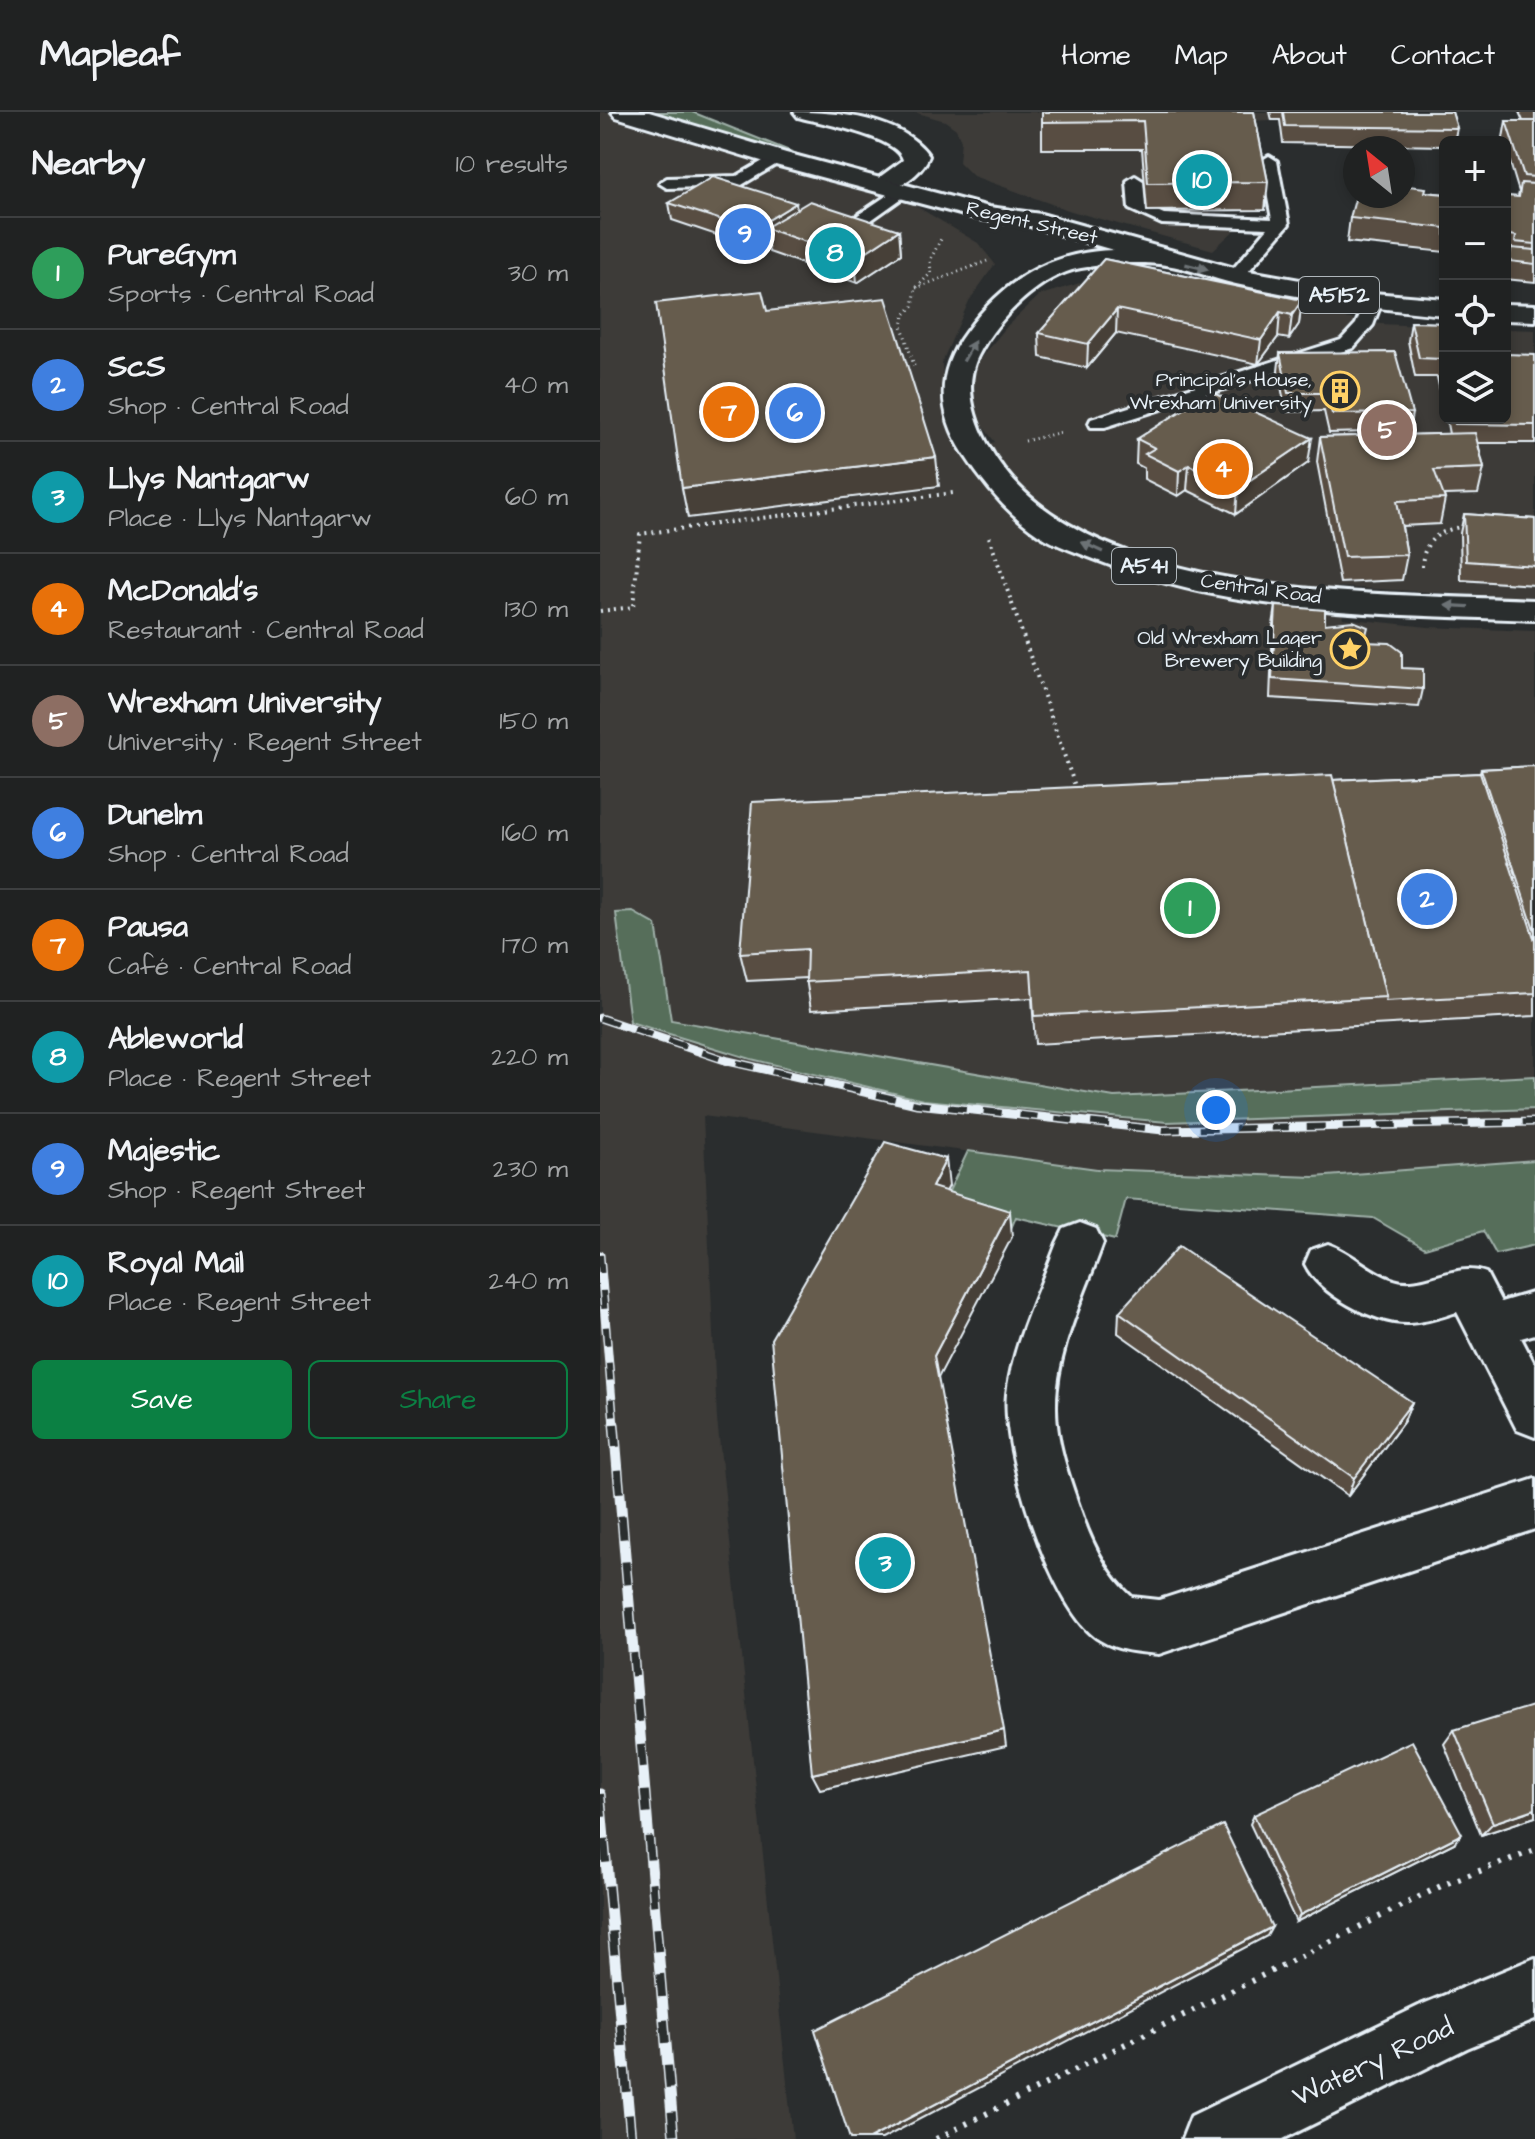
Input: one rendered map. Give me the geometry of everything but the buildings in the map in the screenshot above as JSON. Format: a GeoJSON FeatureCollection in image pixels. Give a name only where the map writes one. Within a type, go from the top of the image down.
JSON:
{"type":"FeatureCollection","features":[{"type":"Feature","properties":{"kind":"main road","name":"Regent Street"},"geometry":{"type":"LineString","coordinates":[[624,112],[777,158],[988,214],[1032,219],[1235,276],[1373,301],[1439,306]]}},
{"type":"Feature","properties":{"kind":"main road"},"geometry":{"type":"LineString","coordinates":[[806,112],[884,135],[912,149],[917,156],[914,164],[893,188]]}},
{"type":"Feature","properties":{"kind":"main road"},"geometry":{"type":"LineString","coordinates":[[988,214],[1019,248],[1019,289]]}},
{"type":"Feature","properties":{"kind":"main road","name":"Central Road"},"geometry":{"type":"LineString","coordinates":[[1160,257],[1068,263],[1019,289],[990,319],[966,353],[955,384],[959,410],[975,445],[988,488],[1051,528],[1113,557],[1182,578],[1274,593],[1535,610]]}},
{"type":"Feature","properties":{"kind":"main road"},"geometry":{"type":"LineString","coordinates":[[1511,312],[1535,313]]}},
{"type":"Feature","properties":{"kind":"main road"},"geometry":{"type":"LineString","coordinates":[[1080,1243],[1040,1364],[1031,1406],[1037,1453],[1059,1524],[1091,1595],[1118,1622],[1159,1627],[1535,1504]]}},
{"type":"Feature","properties":{"kind":"main road"},"geometry":{"type":"LineString","coordinates":[[1328,1264],[1378,1296],[1395,1303],[1418,1304],[1469,1288],[1535,1414]]}},
{"type":"Feature","properties":{"kind":"main road"},"geometry":{"type":"LineString","coordinates":[[1489,1327],[1535,1313]]}},
{"type":"Feature","properties":{"kind":"main road","name":"Watery Road"},"geometry":{"type":"LineString","coordinates":[[1235,2134],[1445,2026],[1535,1989]]}},
{"type":"Feature","properties":{"kind":"lane"},"geometry":{"type":"LineString","coordinates":[[667,183],[740,181],[777,158]]}},
{"type":"Feature","properties":{"kind":"lane"},"geometry":{"type":"LineString","coordinates":[[1269,161],[1281,224]]}},
{"type":"Feature","properties":{"kind":"lane"},"geometry":{"type":"LineString","coordinates":[[1135,181],[1137,209],[1162,219],[1281,224]]}},
{"type":"Feature","properties":{"kind":"lane"},"geometry":{"type":"LineString","coordinates":[[861,220],[893,188]]}},
{"type":"Feature","properties":{"kind":"lane"},"geometry":{"type":"LineString","coordinates":[[1235,276],[1281,224]]}},
{"type":"Feature","properties":{"kind":"lane"},"geometry":{"type":"LineString","coordinates":[[1098,423],[1347,344],[1361,332],[1371,316],[1373,301]]}},
{"type":"Feature","properties":{"kind":"path"},"geometry":{"type":"LineString","coordinates":[[945,234],[935,245],[931,273],[916,288],[993,259]]}},
{"type":"Feature","properties":{"kind":"path"},"geometry":{"type":"LineString","coordinates":[[600,611],[633,607],[640,534],[988,488],[1080,802]]}},
{"type":"Feature","properties":{"kind":"path"},"geometry":{"type":"LineString","coordinates":[[1426,604],[1421,556],[1429,539],[1442,530],[1478,527]]}},
{"type":"Feature","properties":{"kind":"path"},"geometry":{"type":"LineString","coordinates":[[936,2139],[1445,1884],[1535,1850]]}},
{"type":"Feature","properties":{"kind":"shaded area"},"geometry":{"type":"Polygon","coordinates":[[[600,112],[624,112],[881,185],[978,243],[995,264],[969,301],[942,362],[944,415],[964,449],[995,442],[969,409],[972,369],[1008,325],[1040,295],[1100,277],[1380,324],[1439,327],[1439,424],[1511,424],[1511,329],[1535,330],[1535,598],[1337,587],[1343,618],[1428,627],[1535,631],[1535,1076],[1114,1097],[671,1020],[656,925],[631,1022],[751,1059],[923,1100],[1167,1122],[1535,1109],[1535,1160],[1314,1177],[1097,1169],[703,1116],[717,1419],[793,2139],[600,2139],[600,112]]]}},
{"type":"Feature","properties":{"kind":"shaded area"},"geometry":{"type":"Polygon","coordinates":[[[914,112],[1270,112],[1272,120],[1248,121],[1265,210],[1210,211],[1214,226],[1238,227],[1213,250],[1071,211],[973,176],[959,162],[961,140],[956,129],[945,121],[914,112]]]}},
{"type":"Feature","properties":{"kind":"green space"},"geometry":{"type":"Polygon","coordinates":[[[651,112],[692,112],[802,156],[651,112]]]}},
{"type":"Feature","properties":{"kind":"green space"},"geometry":{"type":"Polygon","coordinates":[[[633,912],[656,925],[671,1020],[1114,1097],[1535,1076],[1535,1109],[1167,1122],[923,1100],[751,1059],[630,1022],[616,913],[633,912]]]}},
{"type":"Feature","properties":{"kind":"green space"},"geometry":{"type":"Polygon","coordinates":[[[968,1151],[1097,1169],[1314,1177],[1535,1160],[1535,1245],[1496,1254],[1483,1231],[1425,1248],[1373,1218],[1126,1199],[1115,1240],[1016,1217],[1009,1233],[940,1210],[968,1151]]]}},
{"type":"Feature","properties":{"kind":"railway"},"geometry":{"type":"LineString","coordinates":[[600,1018],[728,1061],[917,1104],[1163,1130],[1535,1122]]}},
{"type":"Feature","properties":{"kind":"railway"},"geometry":{"type":"LineString","coordinates":[[600,1255],[614,1426]]}},
{"type":"Feature","properties":{"kind":"railway"},"geometry":{"type":"LineString","coordinates":[[614,1424],[674,2139]]}},
{"type":"Feature","properties":{"kind":"railway"},"geometry":{"type":"LineString","coordinates":[[600,1794],[631,2139]]}},
{"type":"Feature","properties":{"kind":"place","name":"Royal Mail"},"geometry":{"type":"Point","coordinates":[1202,180]}},
{"type":"Feature","properties":{"kind":"place","name":"Majestic"},"geometry":{"type":"Point","coordinates":[745,234]}},
{"type":"Feature","properties":{"kind":"place","name":"Ableworld"},"geometry":{"type":"Point","coordinates":[835,253]}},
{"type":"Feature","properties":{"kind":"place","name":"Principal's House, Wrexham University"},"geometry":{"type":"Point","coordinates":[1340,391]}},
{"type":"Feature","properties":{"kind":"place","name":"Pausa"},"geometry":{"type":"Point","coordinates":[729,412]}},
{"type":"Feature","properties":{"kind":"place","name":"Dunelm"},"geometry":{"type":"Point","coordinates":[795,413]}},
{"type":"Feature","properties":{"kind":"place","name":"Wrexham University"},"geometry":{"type":"Point","coordinates":[1387,430]}},
{"type":"Feature","properties":{"kind":"place","name":"McDonald's"},"geometry":{"type":"Point","coordinates":[1223,469]}},
{"type":"Feature","properties":{"kind":"place","name":"Old Wrexham Lager Brewery Building"},"geometry":{"type":"Point","coordinates":[1350,649]}},
{"type":"Feature","properties":{"kind":"place","name":"ScS"},"geometry":{"type":"Point","coordinates":[1427,899]}},
{"type":"Feature","properties":{"kind":"place","name":"PureGym"},"geometry":{"type":"Point","coordinates":[1190,908]}},
{"type":"Feature","properties":{"kind":"place","name":"Llys Nantgarw"},"geometry":{"type":"Point","coordinates":[885,1563]}}]}
